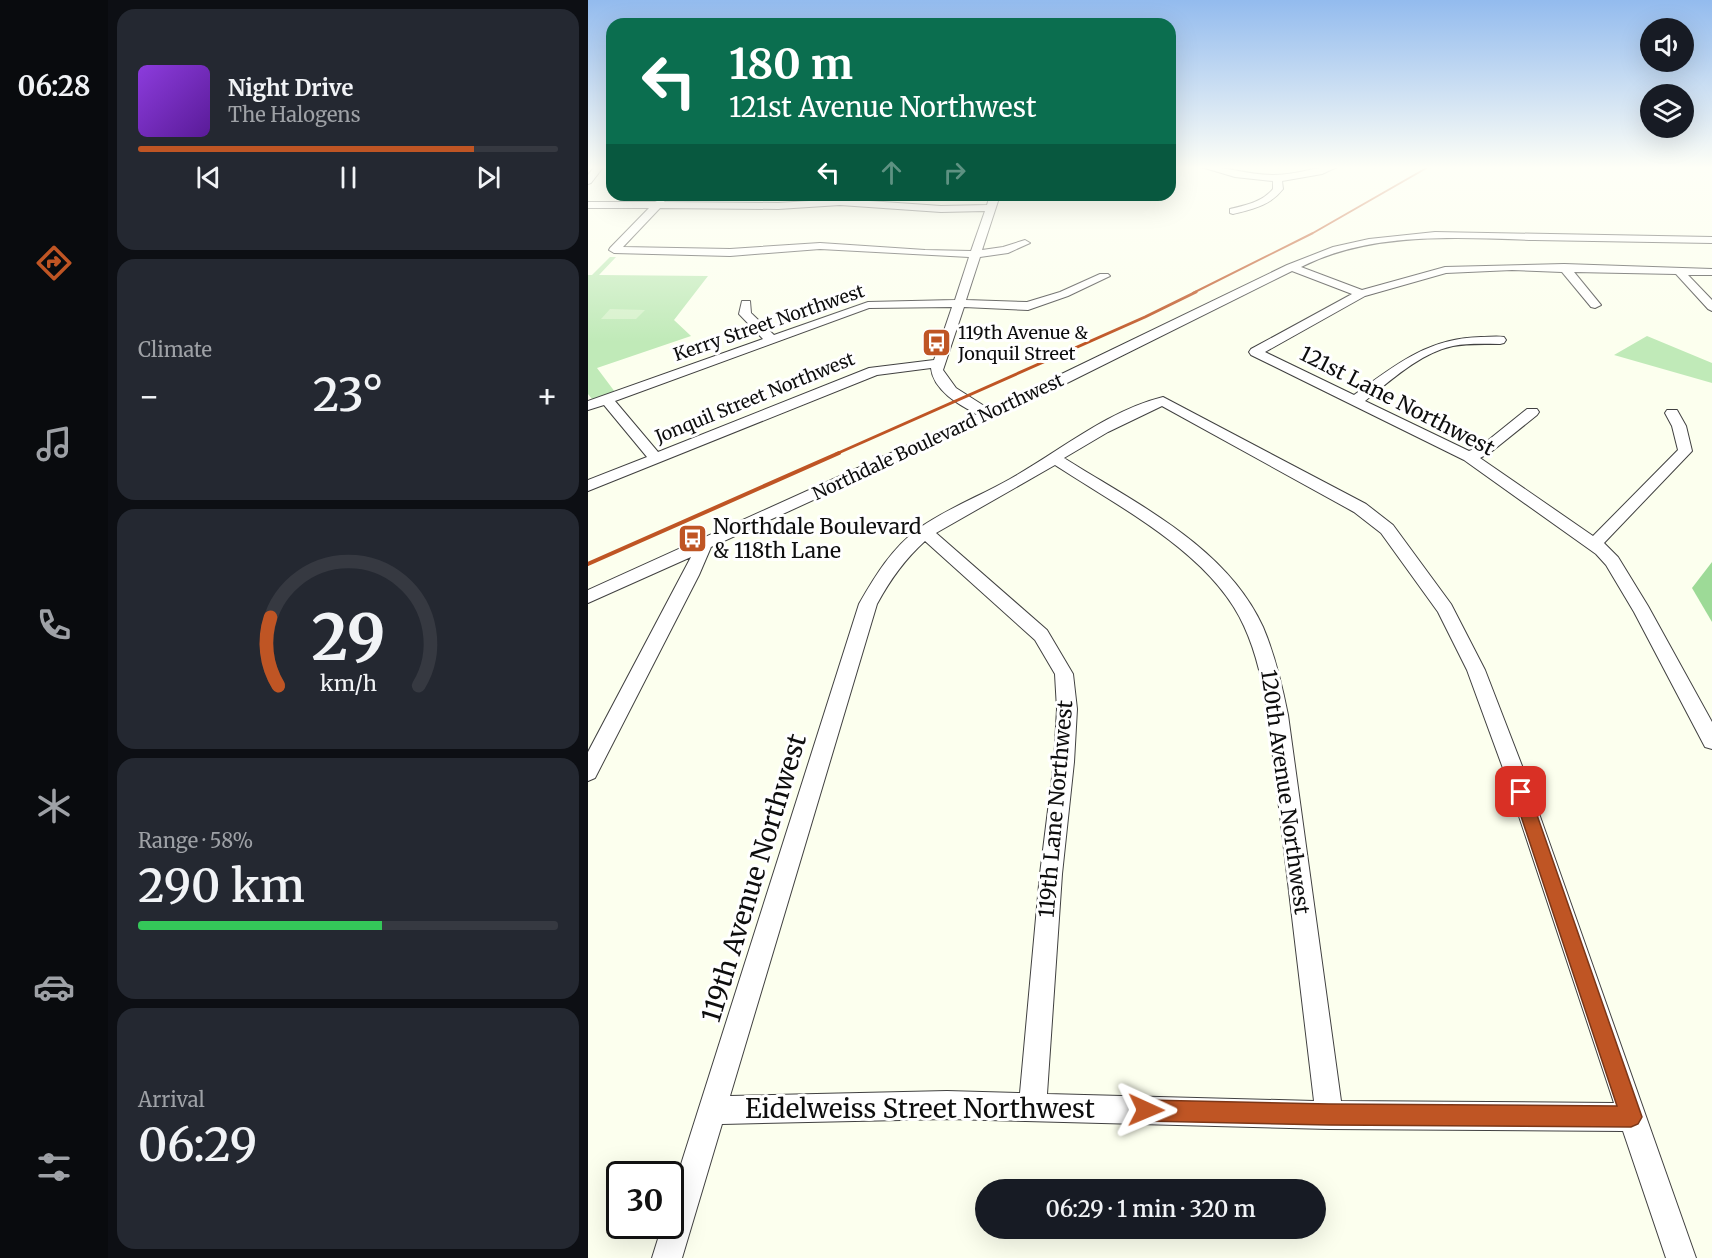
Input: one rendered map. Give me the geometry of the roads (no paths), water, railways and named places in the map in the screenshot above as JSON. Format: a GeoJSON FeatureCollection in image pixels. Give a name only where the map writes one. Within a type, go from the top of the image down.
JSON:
{"type":"FeatureCollection","features":[{"type":"Feature","properties":{"kind":"street"},"geometry":{"type":"LineString","coordinates":[[639,225],[614,250],[746,252],[822,246],[976,253],[1006,252],[1025,243]]}},
{"type":"Feature","properties":{"kind":"street"},"geometry":{"type":"LineString","coordinates":[[985,225],[937,370],[944,384],[977,410],[989,414]]}},
{"type":"Feature","properties":{"kind":"street","name":"Northdale Boulevard Northwest"},"geometry":{"type":"LineString","coordinates":[[588,597],[989,414],[1175,326],[1291,267],[1333,250],[1397,238],[1538,235],[1712,240]]}},
{"type":"Feature","properties":{"kind":"street"},"geometry":{"type":"LineString","coordinates":[[1291,267],[1361,294],[1445,270],[1564,267],[1712,272]]}},
{"type":"Feature","properties":{"kind":"street"},"geometry":{"type":"LineString","coordinates":[[1564,267],[1595,305]]}},
{"type":"Feature","properties":{"kind":"street"},"geometry":{"type":"LineString","coordinates":[[1678,270],[1712,306]]}},
{"type":"Feature","properties":{"kind":"street","name":"Kerry Street Northwest"},"geometry":{"type":"LineString","coordinates":[[588,406],[868,305],[960,303],[1012,306],[1036,304],[1104,276]]}},
{"type":"Feature","properties":{"kind":"street","name":"121st Lane Northwest"},"geometry":{"type":"LineString","coordinates":[[1361,294],[1256,352],[1469,457],[1594,544],[1612,561],[1636,601],[1712,741]]}},
{"type":"Feature","properties":{"kind":"street"},"geometry":{"type":"LineString","coordinates":[[746,303],[745,314],[771,339]]}},
{"type":"Feature","properties":{"kind":"street"},"geometry":{"type":"LineString","coordinates":[[1354,402],[1394,372],[1439,346],[1454,342],[1500,340]]}},
{"type":"Feature","properties":{"kind":"street","name":"Jonquil Street Northwest"},"geometry":{"type":"LineString","coordinates":[[588,486],[874,371],[940,363]]}},
{"type":"Feature","properties":{"kind":"street"},"geometry":{"type":"LineString","coordinates":[[606,399],[655,458]]}},
{"type":"Feature","properties":{"kind":"street"},"geometry":{"type":"LineString","coordinates":[[924,532],[958,511],[1040,469],[1072,445],[1163,401],[1360,508],[1387,529],[1445,609],[1476,670],[1514,771],[1681,1258]]}},
{"type":"Feature","properties":{"kind":"street"},"geometry":{"type":"LineString","coordinates":[[1469,457],[1486,449],[1532,412]]}},
{"type":"Feature","properties":{"kind":"street"},"geometry":{"type":"LineString","coordinates":[[1594,544],[1685,452],[1679,426],[1672,413]]}},
{"type":"Feature","properties":{"kind":"street","name":"120th Avenue Northwest"},"geometry":{"type":"LineString","coordinates":[[1054,458],[1165,531],[1210,567],[1240,601],[1255,629],[1276,706],[1329,1115]]}},
{"type":"Feature","properties":{"kind":"street","name":"119th Lane Northwest"},"geometry":{"type":"LineString","coordinates":[[924,532],[1041,635],[1064,674],[1067,709],[1064,762],[1051,874],[1032,1107]]}},
{"type":"Feature","properties":{"kind":"street","name":"119th Avenue Northwest"},"geometry":{"type":"LineString","coordinates":[[666,1258],[868,604],[890,565],[924,532]]}},
{"type":"Feature","properties":{"kind":"street"},"geometry":{"type":"LineString","coordinates":[[588,772],[691,575],[705,543]]}},
{"type":"Feature","properties":{"kind":"street","name":"Eidelweiss Street Northwest"},"geometry":{"type":"LineString","coordinates":[[713,1110],[946,1105],[1329,1115],[1631,1117]]}},
{"type":"Feature","properties":{"kind":"railway"},"geometry":{"type":"LineString","coordinates":[[1193,293],[1327,225]]}},
{"type":"Feature","properties":{"kind":"railway"},"geometry":{"type":"LineString","coordinates":[[836,454],[1145,317],[1196,292]]}},
{"type":"Feature","properties":{"kind":"railway"},"geometry":{"type":"LineString","coordinates":[[588,564],[839,453]]}},
{"type":"Feature","properties":{"kind":"place","name":"119th Avenue & Jonquil Street"},"geometry":{"type":"Point","coordinates":[937,343]}},
{"type":"Feature","properties":{"kind":"place","name":"Northdale Boulevard & 118th Lane"},"geometry":{"type":"Point","coordinates":[692,539]}}]}
